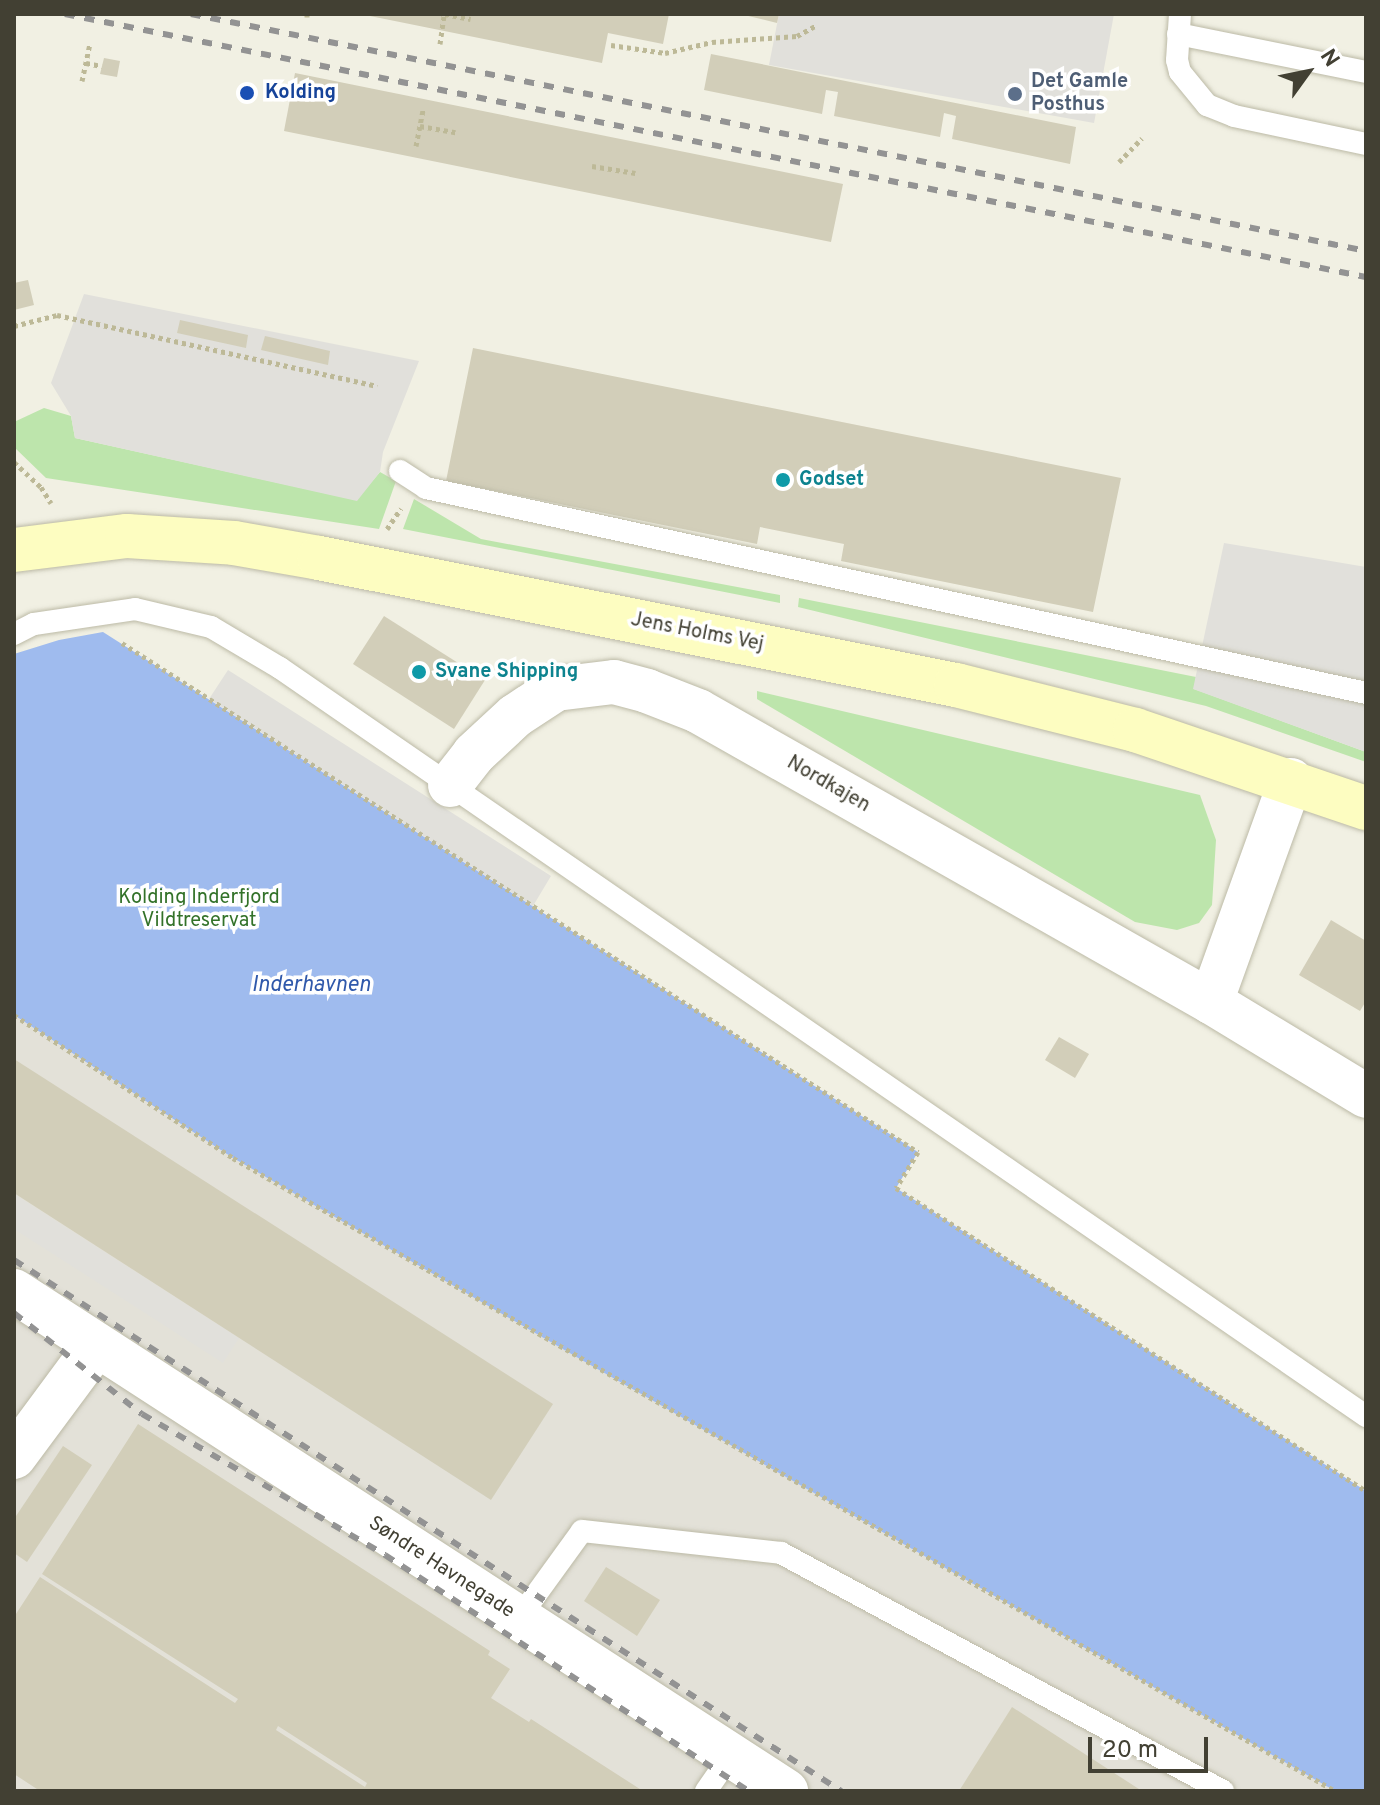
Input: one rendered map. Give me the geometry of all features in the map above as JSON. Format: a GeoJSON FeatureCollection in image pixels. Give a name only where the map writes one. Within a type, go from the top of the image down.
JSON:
{"type":"FeatureCollection","features":[{"type":"Feature","properties":{"kind":"main road","name":"Jens Holms Vej"},"geometry":{"type":"LineString","coordinates":[[14,550],[127,536],[234,543],[361,566],[956,685],[1135,730],[1291,780],[1366,808]]}},
{"type":"Feature","properties":{"kind":"street","name":"Nordkajen"},"geometry":{"type":"LineString","coordinates":[[450,785],[474,754],[515,716],[556,689],[614,682],[647,691],[698,711],[1211,1002],[1366,1096]]}},
{"type":"Feature","properties":{"kind":"street"},"geometry":{"type":"LineString","coordinates":[[1211,1002],[1291,780]]}},
{"type":"Feature","properties":{"kind":"street","name":"Søndre Havnegade"},"geometry":{"type":"LineString","coordinates":[[14,1291],[786,1791]]}},
{"type":"Feature","properties":{"kind":"street"},"geometry":{"type":"LineString","coordinates":[[14,1457],[96,1346]]}},
{"type":"Feature","properties":{"kind":"lane"},"geometry":{"type":"LineString","coordinates":[[1366,72],[1179,24],[1180,72],[1207,105],[1234,116],[1366,144]]}},
{"type":"Feature","properties":{"kind":"lane"},"geometry":{"type":"LineString","coordinates":[[409,477],[426,488],[1366,693]]}},
{"type":"Feature","properties":{"kind":"lane"},"geometry":{"type":"LineString","coordinates":[[14,634],[34,624],[135,609],[211,627],[280,668],[1366,1416]]}},
{"type":"Feature","properties":{"kind":"lane"},"geometry":{"type":"LineString","coordinates":[[519,1618],[582,1531],[781,1553],[1223,1791]]}},
{"type":"Feature","properties":{"kind":"lane"},"geometry":{"type":"LineString","coordinates":[[706,1791],[731,1755]]}},
{"type":"Feature","properties":{"kind":"path"},"geometry":{"type":"LineString","coordinates":[[440,44],[445,14],[471,19]]}},
{"type":"Feature","properties":{"kind":"path"},"geometry":{"type":"LineString","coordinates":[[611,45],[665,53],[712,42],[797,36],[817,25]]}},
{"type":"Feature","properties":{"kind":"path"},"geometry":{"type":"LineString","coordinates":[[82,81],[90,44]]}},
{"type":"Feature","properties":{"kind":"path"},"geometry":{"type":"LineString","coordinates":[[86,63],[102,66]]}},
{"type":"Feature","properties":{"kind":"path"},"geometry":{"type":"LineString","coordinates":[[416,146],[423,109]]}},
{"type":"Feature","properties":{"kind":"path"},"geometry":{"type":"LineString","coordinates":[[420,126],[455,132]]}},
{"type":"Feature","properties":{"kind":"path"},"geometry":{"type":"LineString","coordinates":[[1119,162],[1142,138]]}},
{"type":"Feature","properties":{"kind":"path"},"geometry":{"type":"LineString","coordinates":[[592,166],[635,173]]}},
{"type":"Feature","properties":{"kind":"path"},"geometry":{"type":"LineString","coordinates":[[14,326],[57,315],[377,386]]}},
{"type":"Feature","properties":{"kind":"path"},"geometry":{"type":"LineString","coordinates":[[14,462],[41,487]]}},
{"type":"Feature","properties":{"kind":"path"},"geometry":{"type":"LineString","coordinates":[[361,566],[409,477]]}},
{"type":"Feature","properties":{"kind":"path"},"geometry":{"type":"LineString","coordinates":[[113,637],[918,1152],[896,1188],[1366,1491]]}},
{"type":"Feature","properties":{"kind":"path"},"geometry":{"type":"LineString","coordinates":[[14,1015],[247,1166],[1335,1791]]}},
{"type":"Feature","properties":{"kind":"shaded area","name":"Det Gamle Posthus"},"geometry":{"type":"Polygon","coordinates":[[[779,14],[1114,14],[1094,123],[769,65],[779,14]]]}},
{"type":"Feature","properties":{"kind":"shaded area"},"geometry":{"type":"Polygon","coordinates":[[[84,294],[419,361],[383,452],[380,472],[357,501],[75,438],[71,416],[51,383],[84,294]]]}},
{"type":"Feature","properties":{"kind":"shaded area"},"geometry":{"type":"Polygon","coordinates":[[[1224,543],[1366,567],[1366,752],[1193,689],[1224,543]]]}},
{"type":"Feature","properties":{"kind":"shaded area"},"geometry":{"type":"Polygon","coordinates":[[[228,670],[551,876],[533,906],[209,699],[228,670]]]}},
{"type":"Feature","properties":{"kind":"shaded area"},"geometry":{"type":"Polygon","coordinates":[[[14,1015],[233,1158],[1335,1791],[14,1791],[14,1015]]]}},
{"type":"Feature","properties":{"kind":"shaded area"},"geometry":{"type":"Polygon","coordinates":[[[14,1194],[239,1338],[223,1363],[14,1229],[14,1194]]]}},
{"type":"Feature","properties":{"kind":"green space"},"geometry":{"type":"Polygon","coordinates":[[[44,408],[71,416],[75,438],[356,500],[380,472],[396,481],[379,529],[46,478],[14,447],[14,422],[44,408]]]}},
{"type":"Feature","properties":{"kind":"green space"},"geometry":{"type":"Polygon","coordinates":[[[414,499],[481,539],[780,595],[780,603],[403,529],[414,499]]]}},
{"type":"Feature","properties":{"kind":"green space"},"geometry":{"type":"Polygon","coordinates":[[[799,598],[1196,677],[1194,689],[1366,752],[1366,762],[1206,706],[798,607],[799,598]]]}},
{"type":"Feature","properties":{"kind":"green space"},"geometry":{"type":"Polygon","coordinates":[[[757,691],[1200,795],[1216,840],[1212,905],[1199,923],[1177,930],[1135,922],[757,699],[757,691]]]}},
{"type":"Feature","properties":{"kind":"water","name":"Inderhavnen"},"geometry":{"type":"Polygon","coordinates":[[[103,632],[918,1152],[896,1188],[1366,1491],[1366,1791],[1335,1791],[580,1359],[233,1158],[14,1015],[14,654],[59,640],[103,632]]]}},
{"type":"Feature","properties":{"kind":"building"},"geometry":{"type":"Polygon","coordinates":[[[669,14],[663,44],[608,33],[602,63],[365,15],[669,14]]]}},
{"type":"Feature","properties":{"kind":"building"},"geometry":{"type":"Polygon","coordinates":[[[740,14],[779,14],[777,23],[740,14]]]}},
{"type":"Feature","properties":{"kind":"building"},"geometry":{"type":"Polygon","coordinates":[[[711,54],[1076,127],[1070,164],[952,139],[956,116],[944,113],[940,137],[834,116],[838,92],[826,90],[822,114],[704,90],[711,54]]]}},
{"type":"Feature","properties":{"kind":"building"},"geometry":{"type":"Polygon","coordinates":[[[104,58],[120,61],[117,77],[100,74],[104,58]]]}},
{"type":"Feature","properties":{"kind":"building"},"geometry":{"type":"Polygon","coordinates":[[[295,73],[843,184],[831,242],[284,131],[295,73]]]}},
{"type":"Feature","properties":{"kind":"building"},"geometry":{"type":"Polygon","coordinates":[[[28,280],[34,305],[14,310],[14,283],[28,280]]]}},
{"type":"Feature","properties":{"kind":"building"},"geometry":{"type":"Polygon","coordinates":[[[180,320],[248,335],[246,348],[177,333],[180,320]]]}},
{"type":"Feature","properties":{"kind":"building"},"geometry":{"type":"Polygon","coordinates":[[[265,336],[330,351],[328,365],[261,350],[265,336]]]}},
{"type":"Feature","properties":{"kind":"building","name":"Godset"},"geometry":{"type":"Polygon","coordinates":[[[473,348],[1121,478],[1093,612],[841,561],[844,544],[760,527],[757,544],[446,481],[473,348]]]}},
{"type":"Feature","properties":{"kind":"building","name":"Svane Shipping"},"geometry":{"type":"Polygon","coordinates":[[[384,616],[485,680],[454,729],[353,664],[384,616]]]}},
{"type":"Feature","properties":{"kind":"building"},"geometry":{"type":"Polygon","coordinates":[[[1331,920],[1366,941],[1366,1001],[1360,1011],[1299,975],[1331,920]]]}},
{"type":"Feature","properties":{"kind":"building"},"geometry":{"type":"Polygon","coordinates":[[[1059,1037],[1089,1054],[1075,1078],[1045,1060],[1059,1037]]]}},
{"type":"Feature","properties":{"kind":"building"},"geometry":{"type":"Polygon","coordinates":[[[14,1059],[553,1404],[491,1500],[14,1193],[14,1059]]]}},
{"type":"Feature","properties":{"kind":"building"},"geometry":{"type":"Polygon","coordinates":[[[138,1424],[490,1651],[488,1655],[510,1669],[491,1698],[529,1722],[531,1719],[643,1791],[40,1791],[14,1774],[14,1617],[40,1577],[235,1703],[238,1699],[42,1574],[138,1424]],[[278,1726],[276,1730],[365,1787],[367,1783],[278,1726]]]}},
{"type":"Feature","properties":{"kind":"building"},"geometry":{"type":"Polygon","coordinates":[[[63,1446],[92,1465],[27,1562],[14,1553],[14,1519],[63,1446]]]}},
{"type":"Feature","properties":{"kind":"building"},"geometry":{"type":"Polygon","coordinates":[[[606,1567],[660,1600],[637,1636],[584,1601],[606,1567]]]}},
{"type":"Feature","properties":{"kind":"building"},"geometry":{"type":"Polygon","coordinates":[[[1012,1707],[1142,1791],[959,1791],[1012,1707]]]}},
{"type":"Feature","properties":{"kind":"railway"},"geometry":{"type":"LineString","coordinates":[[65,14],[1366,277]]}},
{"type":"Feature","properties":{"kind":"railway"},"geometry":{"type":"LineString","coordinates":[[191,14],[1366,251]]}},
{"type":"Feature","properties":{"kind":"railway"},"geometry":{"type":"LineString","coordinates":[[14,1260],[841,1791]]}},
{"type":"Feature","properties":{"kind":"railway"},"geometry":{"type":"LineString","coordinates":[[14,1313],[142,1414],[385,1555],[749,1791]]}},
{"type":"Feature","properties":{"kind":"place","name":"Kolding"},"geometry":{"type":"Point","coordinates":[247,93]}},
{"type":"Feature","properties":{"kind":"place","name":"Det Gamle Posthus"},"geometry":{"type":"Point","coordinates":[1015,94]}},
{"type":"Feature","properties":{"kind":"place","name":"Godset"},"geometry":{"type":"Point","coordinates":[783,480]}},
{"type":"Feature","properties":{"kind":"place","name":"Svane Shipping"},"geometry":{"type":"Point","coordinates":[419,672]}},
{"type":"Feature","properties":{"kind":"park label","name":"Kolding Inderfjord Vildtreservat"},"geometry":{"type":"Point","coordinates":[199,910]}}]}
